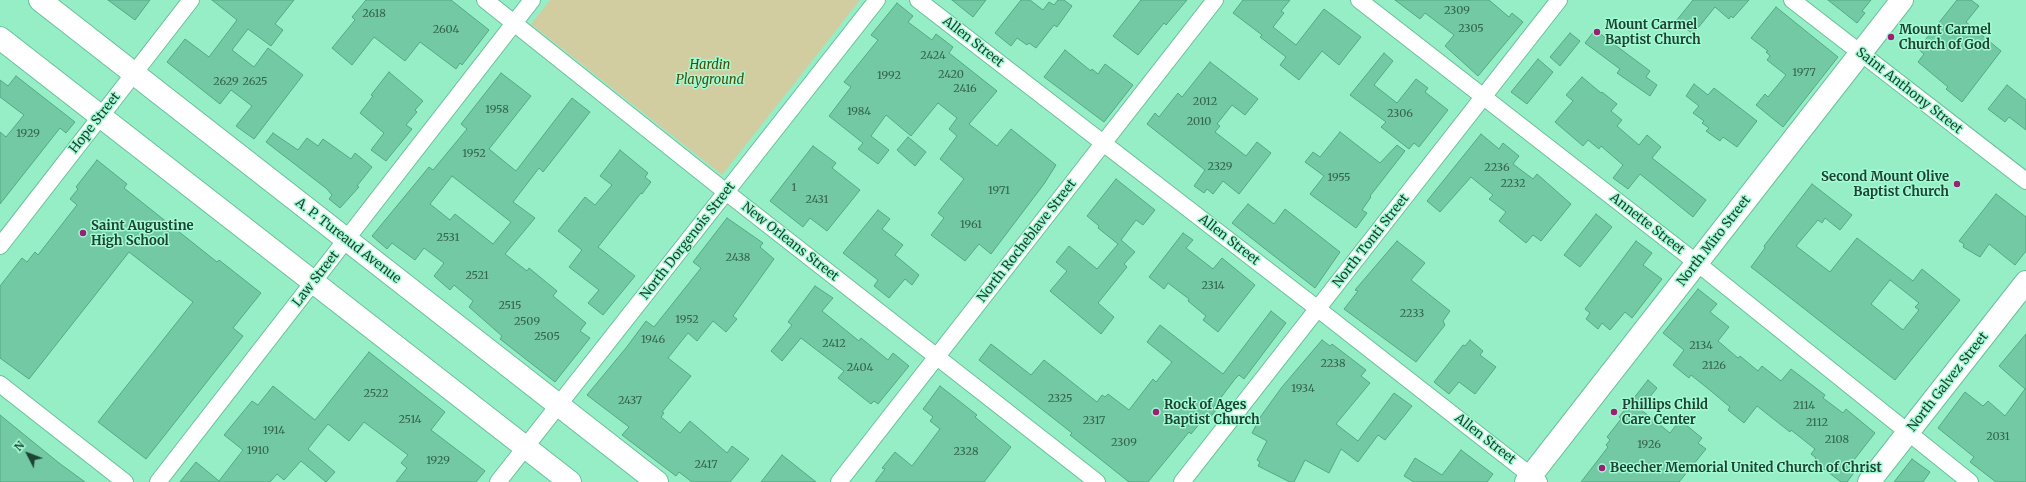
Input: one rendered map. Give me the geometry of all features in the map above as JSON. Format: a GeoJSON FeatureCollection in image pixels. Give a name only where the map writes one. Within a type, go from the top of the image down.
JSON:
{"type":"FeatureCollection","features":[{"type":"Feature","properties":{"kind":"street","name":"A. P. Tureaud Avenue"},"geometry":{"type":"LineString","coordinates":[[40,0],[657,482]]}},
{"type":"Feature","properties":{"kind":"street","name":"Hope Street"},"geometry":{"type":"LineString","coordinates":[[0,246],[191,0]]}},
{"type":"Feature","properties":{"kind":"street","name":"New Orleans Street"},"geometry":{"type":"LineString","coordinates":[[485,0],[726,192],[1097,482]]}},
{"type":"Feature","properties":{"kind":"street","name":"Law Street"},"geometry":{"type":"LineString","coordinates":[[158,482],[532,0]]}},
{"type":"Feature","properties":{"kind":"street","name":"North Dorgenois Street"},"geometry":{"type":"LineString","coordinates":[[498,482],[877,0]]}},
{"type":"Feature","properties":{"kind":"street","name":"Allen Street"},"geometry":{"type":"LineString","coordinates":[[918,0],[1318,309],[1532,480]]}},
{"type":"Feature","properties":{"kind":"street","name":"North Rocheblave Street"},"geometry":{"type":"LineString","coordinates":[[839,482],[1215,0]]}},
{"type":"Feature","properties":{"kind":"street","name":"Annette Street"},"geometry":{"type":"LineString","coordinates":[[1359,0],[1697,263],[1908,434],[1970,482]]}},
{"type":"Feature","properties":{"kind":"street","name":"North Tonti Street"},"geometry":{"type":"LineString","coordinates":[[1182,482],[1559,0]]}},
{"type":"Feature","properties":{"kind":"street","name":"Saint Anthony Street"},"geometry":{"type":"LineString","coordinates":[[1792,0],[2026,181]]}},
{"type":"Feature","properties":{"kind":"street","name":"North Miro Street"},"geometry":{"type":"LineString","coordinates":[[1532,480],[1697,263],[1902,0]]}},
{"type":"Feature","properties":{"kind":"street"},"geometry":{"type":"LineString","coordinates":[[0,38],[570,482]]}},
{"type":"Feature","properties":{"kind":"street","name":"North Galvez Street"},"geometry":{"type":"LineString","coordinates":[[1869,482],[2026,282]]}},
{"type":"Feature","properties":{"kind":"street"},"geometry":{"type":"LineString","coordinates":[[0,384],[125,482]]}},
{"type":"Feature","properties":{"kind":"green space","name":"Hardin Playground"},"geometry":{"type":"Polygon","coordinates":[[[550,0],[860,0],[722,175],[531,24],[550,0]]]}},
{"type":"Feature","properties":{"kind":"building"},"geometry":{"type":"Polygon","coordinates":[[[108,0],[150,0],[135,20],[108,0]]]}},
{"type":"Feature","properties":{"kind":"building"},"geometry":{"type":"Polygon","coordinates":[[[212,0],[294,0],[275,24],[283,30],[271,46],[248,29],[232,50],[254,67],[268,48],[303,75],[254,139],[236,126],[252,106],[231,90],[220,104],[167,62],[185,39],[209,57],[237,20],[212,0]]]}},
{"type":"Feature","properties":{"kind":"building"},"geometry":{"type":"Polygon","coordinates":[[[366,0],[451,0],[489,30],[462,65],[460,63],[456,69],[420,42],[405,61],[374,37],[352,65],[332,48],[355,20],[352,17],[366,0]]]}},
{"type":"Feature","properties":{"kind":"building"},"geometry":{"type":"Polygon","coordinates":[[[952,0],[986,0],[973,17],[952,0]]]}},
{"type":"Feature","properties":{"kind":"building"},"geometry":{"type":"Polygon","coordinates":[[[1021,0],[1030,0],[1043,10],[1049,2],[1054,5],[1058,0],[1064,0],[1072,6],[1057,27],[1054,25],[1036,48],[1029,43],[1027,45],[1017,38],[1011,46],[995,33],[1021,0]]]}},
{"type":"Feature","properties":{"kind":"building"},"geometry":{"type":"Polygon","coordinates":[[[1141,0],[1187,0],[1166,25],[1164,23],[1138,55],[1113,36],[1141,0]]]}},
{"type":"Feature","properties":{"kind":"building"},"geometry":{"type":"Polygon","coordinates":[[[1243,0],[1290,0],[1281,11],[1284,13],[1273,27],[1296,45],[1324,9],[1361,37],[1339,65],[1322,51],[1299,80],[1280,65],[1286,57],[1260,37],[1262,35],[1233,13],[1243,0]]]}},
{"type":"Feature","properties":{"kind":"building"},"geometry":{"type":"Polygon","coordinates":[[[1395,0],[1489,0],[1509,17],[1512,13],[1523,22],[1478,76],[1445,46],[1454,35],[1425,13],[1420,19],[1395,0]]]}},
{"type":"Feature","properties":{"kind":"building"},"geometry":{"type":"Polygon","coordinates":[[[1693,0],[1749,0],[1733,18],[1731,16],[1729,19],[1715,7],[1693,34],[1676,21],[1693,0]]]}},
{"type":"Feature","properties":{"kind":"building"},"geometry":{"type":"Polygon","coordinates":[[[1828,0],[1871,0],[1862,11],[1865,13],[1857,23],[1828,0]]]}},
{"type":"Feature","properties":{"kind":"building"},"geometry":{"type":"Polygon","coordinates":[[[1957,0],[1971,0],[1979,6],[1966,22],[2001,51],[1962,102],[1946,89],[1948,87],[1918,62],[1924,54],[1918,49],[1957,0]]]}},
{"type":"Feature","properties":{"kind":"building"},"geometry":{"type":"Polygon","coordinates":[[[897,3],[913,16],[908,22],[932,40],[936,34],[953,47],[949,53],[997,91],[969,124],[997,146],[1011,129],[1056,165],[1044,184],[991,254],[979,244],[965,261],[931,235],[944,218],[938,213],[964,179],[940,159],[957,136],[949,129],[957,118],[938,103],[911,136],[886,115],[871,136],[889,150],[878,164],[858,149],[863,143],[829,116],[851,87],[844,82],[878,40],[871,35],[897,3]]]}},
{"type":"Feature","properties":{"kind":"building"},"geometry":{"type":"Polygon","coordinates":[[[1776,7],[1838,57],[1783,127],[1756,105],[1765,94],[1768,97],[1786,75],[1767,60],[1770,56],[1766,52],[1768,51],[1751,38],[1776,7]]]}},
{"type":"Feature","properties":{"kind":"building"},"geometry":{"type":"Polygon","coordinates":[[[1595,30],[1650,71],[1646,77],[1657,85],[1650,96],[1617,73],[1620,69],[1585,43],[1595,30]]]}},
{"type":"Feature","properties":{"kind":"building"},"geometry":{"type":"Polygon","coordinates":[[[1570,33],[1580,41],[1560,66],[1550,57],[1570,33]]]}},
{"type":"Feature","properties":{"kind":"building"},"geometry":{"type":"Polygon","coordinates":[[[1065,50],[1091,71],[1092,69],[1098,74],[1105,64],[1133,85],[1104,122],[1044,77],[1065,50]]]}},
{"type":"Feature","properties":{"kind":"building"},"geometry":{"type":"Polygon","coordinates":[[[1384,53],[1393,61],[1374,85],[1397,103],[1416,79],[1428,88],[1425,92],[1448,110],[1419,147],[1414,143],[1409,149],[1381,127],[1386,122],[1350,95],[1384,53]]]}},
{"type":"Feature","properties":{"kind":"building"},"geometry":{"type":"Polygon","coordinates":[[[1538,59],[1553,72],[1527,104],[1511,92],[1538,59]]]}},
{"type":"Feature","properties":{"kind":"building"},"geometry":{"type":"Polygon","coordinates":[[[1210,62],[1258,99],[1245,115],[1232,105],[1217,124],[1220,126],[1215,132],[1246,156],[1257,142],[1271,153],[1239,194],[1223,181],[1213,194],[1207,189],[1204,193],[1194,186],[1205,170],[1147,124],[1155,113],[1159,117],[1178,93],[1182,97],[1210,62]]]}},
{"type":"Feature","properties":{"kind":"building"},"geometry":{"type":"Polygon","coordinates":[[[389,72],[423,101],[415,110],[417,112],[406,125],[412,129],[386,161],[371,150],[384,133],[360,113],[373,96],[371,95],[389,72]]]}},
{"type":"Feature","properties":{"kind":"building"},"geometry":{"type":"Polygon","coordinates":[[[501,73],[531,96],[489,149],[516,171],[572,98],[590,112],[543,172],[539,168],[513,202],[535,218],[505,254],[527,271],[529,268],[557,291],[553,296],[586,323],[580,331],[590,338],[555,382],[500,339],[502,336],[469,307],[473,301],[454,285],[450,290],[434,276],[444,263],[424,248],[415,260],[392,243],[387,249],[372,236],[429,167],[433,170],[467,129],[461,124],[501,73]],[[452,176],[430,204],[450,220],[455,214],[493,244],[511,222],[452,176]]]}},
{"type":"Feature","properties":{"kind":"building"},"geometry":{"type":"Polygon","coordinates":[[[16,76],[75,122],[66,133],[60,128],[0,204],[0,132],[6,137],[24,115],[0,97],[0,80],[8,86],[16,76]]]}},
{"type":"Feature","properties":{"kind":"building"},"geometry":{"type":"Polygon","coordinates":[[[1582,77],[1617,104],[1611,111],[1622,120],[1617,126],[1639,145],[1647,135],[1661,147],[1652,158],[1706,200],[1693,217],[1640,174],[1628,189],[1613,178],[1623,165],[1601,146],[1599,149],[1588,140],[1583,146],[1555,122],[1573,101],[1566,95],[1582,77]]]}},
{"type":"Feature","properties":{"kind":"building"},"geometry":{"type":"Polygon","coordinates":[[[1694,84],[1708,95],[1714,88],[1757,121],[1737,147],[1723,137],[1720,141],[1706,131],[1709,128],[1702,123],[1704,121],[1693,113],[1699,106],[1686,96],[1694,84]]]}},
{"type":"Feature","properties":{"kind":"building"},"geometry":{"type":"Polygon","coordinates":[[[2007,85],[2026,100],[2026,130],[2009,117],[2005,122],[1988,109],[2007,85]]]}},
{"type":"Feature","properties":{"kind":"building"},"geometry":{"type":"Polygon","coordinates":[[[1340,132],[1380,163],[1397,145],[1405,151],[1370,196],[1371,197],[1362,210],[1367,213],[1356,228],[1310,194],[1324,176],[1305,162],[1313,152],[1320,157],[1340,132]]]}},
{"type":"Feature","properties":{"kind":"building"},"geometry":{"type":"Polygon","coordinates":[[[273,133],[298,150],[307,138],[318,146],[323,139],[351,159],[355,153],[372,167],[357,186],[359,187],[340,208],[329,199],[332,195],[327,189],[266,142],[273,133]]]}},
{"type":"Feature","properties":{"kind":"building"},"geometry":{"type":"Polygon","coordinates":[[[1481,134],[1499,149],[1503,143],[1519,156],[1513,164],[1533,179],[1537,174],[1571,204],[1541,241],[1533,235],[1526,243],[1499,221],[1506,212],[1489,199],[1493,195],[1471,177],[1440,212],[1427,201],[1481,134]]]}},
{"type":"Feature","properties":{"kind":"building"},"geometry":{"type":"Polygon","coordinates":[[[908,137],[926,152],[915,166],[897,150],[908,137]]]}},
{"type":"Feature","properties":{"kind":"building"},"geometry":{"type":"Polygon","coordinates":[[[813,146],[836,163],[832,168],[860,190],[827,231],[810,218],[803,227],[770,201],[813,146]]]}},
{"type":"Feature","properties":{"kind":"building"},"geometry":{"type":"Polygon","coordinates":[[[620,150],[648,173],[645,177],[651,182],[598,247],[635,276],[603,315],[588,303],[599,290],[569,267],[582,250],[558,231],[585,197],[595,205],[612,185],[600,176],[620,150]]]}},
{"type":"Feature","properties":{"kind":"building"},"geometry":{"type":"Polygon","coordinates":[[[97,160],[127,184],[124,188],[217,262],[219,260],[261,293],[233,328],[243,336],[146,459],[98,422],[193,302],[129,252],[29,379],[0,358],[0,286],[22,258],[27,262],[35,252],[38,255],[77,205],[70,199],[78,189],[76,187],[97,160]]]}},
{"type":"Feature","properties":{"kind":"building"},"geometry":{"type":"Polygon","coordinates":[[[1116,179],[1155,210],[1143,225],[1136,220],[1121,240],[1135,252],[1124,264],[1127,267],[1098,303],[1114,317],[1101,334],[1050,291],[1067,271],[1056,262],[1069,246],[1097,269],[1118,244],[1098,228],[1099,226],[1087,216],[1116,179]]]}},
{"type":"Feature","properties":{"kind":"building"},"geometry":{"type":"Polygon","coordinates":[[[1812,184],[1852,215],[1840,230],[1825,218],[1822,223],[1818,220],[1796,246],[1830,272],[1857,238],[1913,281],[1922,269],[1960,300],[1895,380],[1751,267],[1765,248],[1764,246],[1812,184]],[[1890,280],[1871,304],[1903,330],[1919,310],[1915,307],[1919,303],[1890,280]]]}},
{"type":"Feature","properties":{"kind":"building"},"geometry":{"type":"Polygon","coordinates":[[[1996,194],[2026,217],[2026,251],[2015,265],[1989,244],[1980,257],[1963,247],[1964,244],[1959,241],[1996,194]]]}},
{"type":"Feature","properties":{"kind":"building"},"geometry":{"type":"Polygon","coordinates":[[[1248,204],[1274,224],[1285,209],[1340,252],[1315,288],[1232,223],[1248,204]]]}},
{"type":"Feature","properties":{"kind":"building"},"geometry":{"type":"Polygon","coordinates":[[[878,210],[890,219],[882,229],[903,245],[895,255],[919,275],[912,285],[905,279],[889,298],[874,286],[878,280],[843,253],[878,210]]]}},
{"type":"Feature","properties":{"kind":"building"},"geometry":{"type":"Polygon","coordinates":[[[1596,214],[1612,227],[1580,267],[1564,255],[1596,214]]]}},
{"type":"Feature","properties":{"kind":"building"},"geometry":{"type":"Polygon","coordinates":[[[727,218],[763,243],[760,247],[774,259],[733,316],[737,319],[726,332],[713,321],[697,341],[688,333],[668,358],[691,376],[662,412],[664,413],[661,417],[680,433],[690,421],[727,453],[732,446],[749,459],[730,482],[692,482],[679,472],[676,476],[622,435],[629,427],[587,395],[646,321],[654,327],[701,268],[693,262],[727,218]]]}},
{"type":"Feature","properties":{"kind":"building"},"geometry":{"type":"Polygon","coordinates":[[[1183,233],[1193,240],[1186,248],[1213,269],[1222,258],[1255,285],[1218,332],[1203,320],[1206,316],[1188,301],[1189,299],[1168,283],[1164,289],[1149,277],[1183,233]]]}},
{"type":"Feature","properties":{"kind":"building"},"geometry":{"type":"Polygon","coordinates":[[[1397,241],[1425,263],[1411,280],[1450,311],[1443,321],[1445,325],[1416,362],[1344,309],[1358,291],[1355,290],[1397,241]]]}},
{"type":"Feature","properties":{"kind":"building"},"geometry":{"type":"Polygon","coordinates":[[[1636,241],[1652,253],[1643,265],[1662,279],[1632,318],[1625,312],[1610,330],[1602,323],[1598,329],[1586,319],[1590,313],[1585,309],[1636,241]]]}},
{"type":"Feature","properties":{"kind":"building"},"geometry":{"type":"Polygon","coordinates":[[[815,286],[833,298],[822,311],[859,341],[861,338],[888,360],[893,353],[909,366],[878,404],[874,401],[871,404],[838,378],[844,371],[801,338],[782,361],[771,351],[792,325],[788,322],[815,286]]]}},
{"type":"Feature","properties":{"kind":"building"},"geometry":{"type":"Polygon","coordinates":[[[1698,289],[1717,304],[1710,312],[1729,327],[1718,341],[1738,358],[1740,356],[1758,371],[1762,366],[1781,381],[1791,369],[1825,395],[1823,398],[1843,413],[1846,409],[1875,433],[1850,465],[1856,470],[1847,482],[1841,482],[1824,469],[1823,471],[1812,463],[1816,458],[1811,454],[1815,449],[1791,430],[1790,432],[1757,406],[1744,423],[1728,410],[1730,407],[1711,391],[1691,375],[1689,378],[1673,365],[1684,350],[1663,333],[1698,289]]]}},
{"type":"Feature","properties":{"kind":"building"},"geometry":{"type":"Polygon","coordinates":[[[1271,311],[1286,323],[1244,379],[1239,375],[1235,379],[1213,408],[1216,410],[1208,420],[1205,417],[1191,434],[1189,432],[1148,482],[1129,482],[1070,435],[1072,433],[979,360],[991,344],[1031,375],[1044,360],[1097,402],[1102,395],[1105,397],[1108,394],[1129,410],[1153,379],[1156,382],[1172,362],[1147,342],[1160,325],[1223,374],[1271,311]]]}},
{"type":"Feature","properties":{"kind":"building"},"geometry":{"type":"Polygon","coordinates":[[[2026,334],[2026,482],[1996,482],[1970,462],[1974,457],[1938,428],[1965,392],[1983,406],[1988,401],[2005,416],[2025,389],[1999,366],[2026,334]]]}},
{"type":"Feature","properties":{"kind":"building"},"geometry":{"type":"Polygon","coordinates":[[[1322,340],[1330,346],[1332,344],[1366,370],[1361,376],[1370,383],[1336,424],[1358,441],[1394,393],[1412,406],[1385,440],[1378,435],[1358,462],[1341,449],[1329,473],[1305,460],[1294,482],[1290,482],[1258,466],[1260,462],[1257,460],[1267,441],[1252,433],[1261,416],[1282,387],[1322,340]]]}},
{"type":"Feature","properties":{"kind":"building"},"geometry":{"type":"Polygon","coordinates":[[[1470,340],[1483,351],[1480,355],[1496,367],[1475,394],[1459,382],[1449,394],[1434,382],[1463,345],[1465,346],[1470,340]]]}},
{"type":"Feature","properties":{"kind":"building"},"geometry":{"type":"Polygon","coordinates":[[[369,352],[445,412],[431,430],[485,471],[476,482],[396,482],[407,468],[401,463],[408,455],[364,422],[349,441],[328,424],[308,449],[335,472],[326,482],[301,461],[284,480],[277,474],[270,482],[180,482],[196,462],[219,481],[243,450],[224,435],[252,401],[258,405],[273,386],[315,420],[369,352]]]}},
{"type":"Feature","properties":{"kind":"building"},"geometry":{"type":"Polygon","coordinates":[[[1648,380],[1657,388],[1640,409],[1670,433],[1680,420],[1702,438],[1698,443],[1706,449],[1679,482],[1581,482],[1608,447],[1606,445],[1610,440],[1607,437],[1621,419],[1619,417],[1648,380]]]}},
{"type":"Feature","properties":{"kind":"building"},"geometry":{"type":"Polygon","coordinates":[[[940,386],[977,415],[975,417],[1011,447],[984,482],[875,482],[885,469],[882,468],[895,452],[912,466],[940,429],[930,421],[933,417],[923,409],[940,386]]]}},
{"type":"Feature","properties":{"kind":"building"},"geometry":{"type":"Polygon","coordinates":[[[0,415],[59,463],[85,482],[0,482],[0,415]]]}},
{"type":"Feature","properties":{"kind":"building"},"geometry":{"type":"Polygon","coordinates":[[[1461,450],[1493,474],[1487,482],[1414,482],[1404,476],[1415,458],[1442,475],[1461,450]]]}},
{"type":"Feature","properties":{"kind":"building"},"geometry":{"type":"Polygon","coordinates":[[[782,455],[816,482],[761,482],[782,455]]]}},
{"type":"Feature","properties":{"kind":"building"},"geometry":{"type":"Polygon","coordinates":[[[1912,459],[1930,472],[1923,482],[1894,482],[1912,459]]]}},
{"type":"Feature","properties":{"kind":"place","name":"Mount Carmel Baptist Church"},"geometry":{"type":"Point","coordinates":[1597,32]}},
{"type":"Feature","properties":{"kind":"place","name":"Mount Carmel Church of God"},"geometry":{"type":"Point","coordinates":[1891,37]}},
{"type":"Feature","properties":{"kind":"place","name":"Second Mount Olive Baptist Church"},"geometry":{"type":"Point","coordinates":[1957,184]}},
{"type":"Feature","properties":{"kind":"place","name":"Saint Augustine High School"},"geometry":{"type":"Point","coordinates":[83,233]}},
{"type":"Feature","properties":{"kind":"place","name":"Rock of Ages Baptist Church"},"geometry":{"type":"Point","coordinates":[1156,412]}},
{"type":"Feature","properties":{"kind":"place","name":"Phillips Child Care Center"},"geometry":{"type":"Point","coordinates":[1614,412]}},
{"type":"Feature","properties":{"kind":"place","name":"Beecher Memorial United Church of Christ"},"geometry":{"type":"Point","coordinates":[1602,468]}}]}
